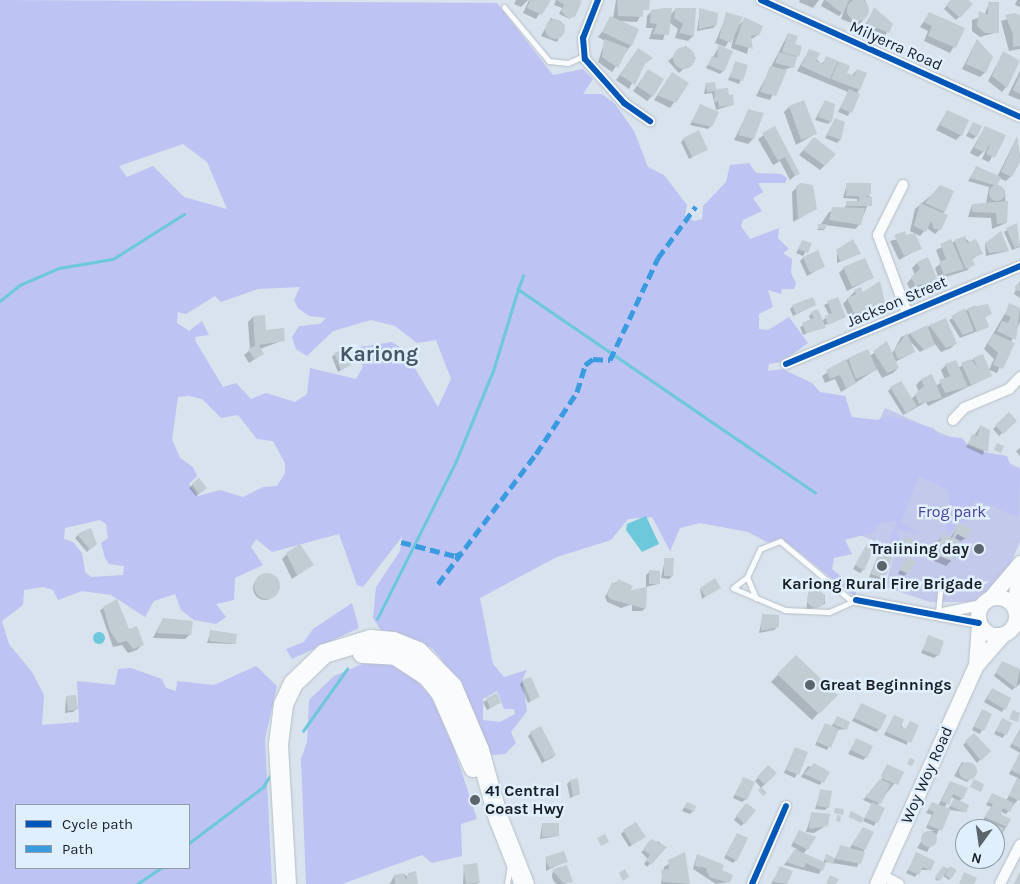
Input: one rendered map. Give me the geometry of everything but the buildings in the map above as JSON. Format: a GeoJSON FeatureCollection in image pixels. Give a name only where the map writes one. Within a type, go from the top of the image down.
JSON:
{"type":"FeatureCollection","features":[{"type":"Feature","properties":{"kind":"highway"},"geometry":{"type":"LineString","coordinates":[[286,884],[278,723],[292,683],[310,664],[337,646],[370,639],[393,641],[418,651],[438,668],[465,714],[498,818],[524,884]]}},
{"type":"Feature","properties":{"kind":"highway"},"geometry":{"type":"LineString","coordinates":[[300,884],[290,745],[294,708],[313,677],[329,663],[352,655],[375,652],[395,655],[427,676],[440,692],[498,818]]}},
{"type":"Feature","properties":{"kind":"main road"},"geometry":{"type":"LineString","coordinates":[[1020,563],[986,601],[979,624],[992,634],[1010,632],[1016,610],[1020,568]]}},
{"type":"Feature","properties":{"kind":"main road"},"geometry":{"type":"LineString","coordinates":[[986,601],[1006,599],[1016,610]]}},
{"type":"Feature","properties":{"kind":"main road","name":"Woy Woy Road"},"geometry":{"type":"LineString","coordinates":[[879,880],[976,665],[979,624]]}},
{"type":"Feature","properties":{"kind":"main road","name":"Woy Woy Road"},"geometry":{"type":"LineString","coordinates":[[976,665],[1010,632]]}},
{"type":"Feature","properties":{"kind":"street"},"geometry":{"type":"LineString","coordinates":[[598,0],[584,32],[584,56],[624,103],[650,121]]}},
{"type":"Feature","properties":{"kind":"street","name":"Milyerra Road"},"geometry":{"type":"LineString","coordinates":[[761,0],[1020,117]]}},
{"type":"Feature","properties":{"kind":"street"},"geometry":{"type":"LineString","coordinates":[[903,185],[878,235],[907,313]]}},
{"type":"Feature","properties":{"kind":"street","name":"Jackson Street"},"geometry":{"type":"LineString","coordinates":[[786,364],[1020,266]]}},
{"type":"Feature","properties":{"kind":"street"},"geometry":{"type":"LineString","coordinates":[[953,420],[964,408],[1009,389],[1020,377]]}},
{"type":"Feature","properties":{"kind":"street"},"geometry":{"type":"LineString","coordinates":[[856,600],[940,613],[979,624]]}},
{"type":"Feature","properties":{"kind":"street"},"geometry":{"type":"LineString","coordinates":[[940,613],[986,601]]}},
{"type":"Feature","properties":{"kind":"street"},"geometry":{"type":"LineString","coordinates":[[752,884],[786,806]]}},
{"type":"Feature","properties":{"kind":"street"},"geometry":{"type":"LineString","coordinates":[[1000,884],[1020,845]]}},
{"type":"Feature","properties":{"kind":"street"},"geometry":{"type":"LineString","coordinates":[[879,880],[900,884]]}},
{"type":"Feature","properties":{"kind":"lane"},"geometry":{"type":"LineString","coordinates":[[504,7],[549,61],[568,63],[584,56]]}},
{"type":"Feature","properties":{"kind":"lane"},"geometry":{"type":"LineString","coordinates":[[780,541],[856,600],[829,612],[785,610],[732,588],[747,577],[760,549],[780,541]]}},
{"type":"Feature","properties":{"kind":"lane"},"geometry":{"type":"LineString","coordinates":[[747,577],[756,598]]}},
{"type":"Feature","properties":{"kind":"lane"},"geometry":{"type":"LineString","coordinates":[[940,613],[941,585]]}},
{"type":"Feature","properties":{"kind":"lane"},"geometry":{"type":"LineString","coordinates":[[507,884],[512,857]]}},
{"type":"Feature","properties":{"kind":"green space"},"geometry":{"type":"Polygon","coordinates":[[[0,0],[497,3],[553,75],[583,69],[593,79],[583,94],[602,94],[615,104],[634,131],[648,167],[664,175],[687,205],[685,216],[694,221],[702,219],[703,206],[726,182],[730,165],[749,163],[756,173],[781,174],[787,178],[785,183],[758,183],[763,192],[753,198],[762,211],[743,220],[741,226],[750,239],[779,228],[778,238],[789,249],[783,253],[792,259],[791,273],[796,283],[794,289],[782,289],[781,294],[768,290],[773,307],[759,314],[759,329],[768,330],[789,317],[808,343],[782,362],[769,364],[768,371],[782,369],[812,383],[820,392],[845,396],[852,417],[877,420],[890,416],[933,428],[939,436],[962,438],[972,450],[1007,456],[1011,466],[1020,470],[1018,517],[975,499],[967,522],[957,523],[949,535],[941,519],[950,507],[948,490],[919,476],[901,522],[920,534],[898,529],[899,548],[889,541],[897,521],[882,522],[871,533],[845,540],[852,554],[834,558],[832,569],[857,590],[855,597],[785,541],[767,542],[748,532],[700,523],[680,528],[670,551],[652,517],[628,519],[611,540],[557,557],[480,598],[493,664],[504,677],[527,670],[522,680],[527,711],[511,732],[516,743],[505,754],[493,755],[488,753],[457,683],[432,648],[380,629],[373,618],[376,587],[400,551],[402,537],[363,587],[357,585],[339,534],[272,552],[256,539],[251,547],[263,565],[235,578],[234,600],[216,604],[226,617],[216,624],[194,620],[181,610],[175,594],[154,601],[145,617],[111,595],[82,591],[58,600],[53,590],[43,587],[24,590],[23,605],[2,621],[9,644],[32,672],[44,695],[42,725],[79,722],[77,681],[115,685],[118,669],[131,668],[162,679],[166,688],[176,691],[177,681],[214,685],[256,666],[277,686],[265,739],[272,884],[0,884],[0,0]],[[183,144],[119,166],[127,177],[153,166],[184,197],[227,209],[207,162],[183,144]],[[300,287],[258,289],[221,302],[215,296],[186,314],[178,312],[177,323],[189,331],[202,321],[209,335],[195,337],[196,342],[223,387],[236,383],[251,399],[266,393],[295,402],[307,394],[310,368],[356,379],[363,367],[358,357],[360,347],[392,342],[404,350],[438,407],[451,379],[436,340],[417,343],[395,326],[371,320],[333,331],[307,356],[296,349],[292,337],[299,326],[320,324],[326,318],[309,316],[298,308],[294,300],[300,287]],[[189,396],[178,397],[172,439],[180,458],[193,467],[197,476],[189,484],[198,496],[220,490],[243,497],[263,487],[277,486],[285,473],[285,463],[273,441],[257,439],[238,415],[221,418],[202,399],[189,396]],[[100,520],[65,528],[64,539],[73,542],[82,553],[85,572],[91,577],[123,575],[124,566],[109,564],[105,558],[101,543],[108,538],[106,524],[100,520]],[[497,691],[483,699],[483,720],[500,722],[515,714],[514,709],[504,709],[497,691]]]}},
{"type":"Feature","properties":{"kind":"green space","name":"Frog park"},"geometry":{"type":"Polygon","coordinates":[[[885,408],[1020,468],[1020,542],[1005,576],[977,602],[930,602],[885,587],[895,550],[858,534],[868,445],[885,408]]]}},
{"type":"Feature","properties":{"kind":"green space"},"geometry":{"type":"Polygon","coordinates":[[[352,603],[359,628],[292,659],[286,649],[304,642],[313,629],[352,603]]]}},
{"type":"Feature","properties":{"kind":"green space"},"geometry":{"type":"Polygon","coordinates":[[[372,660],[404,667],[432,698],[447,727],[477,819],[461,824],[462,856],[432,863],[422,855],[342,884],[306,884],[301,759],[307,742],[309,700],[334,676],[372,660]]]}},
{"type":"Feature","properties":{"kind":"shaded area"},"geometry":{"type":"Polygon","coordinates":[[[646,516],[659,544],[642,552],[626,530],[627,524],[646,516]]]}},
{"type":"Feature","properties":{"kind":"shaded area"},"geometry":{"type":"Polygon","coordinates":[[[97,632],[101,632],[105,638],[101,644],[97,644],[93,640],[93,636],[97,632]]]}},
{"type":"Feature","properties":{"kind":"waterway"},"geometry":{"type":"LineString","coordinates":[[0,301],[20,285],[59,268],[113,259],[184,214]]}},
{"type":"Feature","properties":{"kind":"waterway"},"geometry":{"type":"LineString","coordinates":[[518,289],[523,276]]}},
{"type":"Feature","properties":{"kind":"waterway"},"geometry":{"type":"LineString","coordinates":[[377,619],[456,461],[493,371],[518,289],[815,492]]}},
{"type":"Feature","properties":{"kind":"waterway"},"geometry":{"type":"LineString","coordinates":[[303,731],[347,669]]}},
{"type":"Feature","properties":{"kind":"waterway"},"geometry":{"type":"LineString","coordinates":[[190,842],[263,787],[269,777]]}},
{"type":"Feature","properties":{"kind":"waterway"},"geometry":{"type":"LineString","coordinates":[[137,884],[160,869]]}},
{"type":"Feature","properties":{"kind":"marked path"},"geometry":{"type":"LineString","coordinates":[[438,584],[536,454],[577,392],[585,365],[593,359],[610,360],[658,258],[696,206]]}},
{"type":"Feature","properties":{"kind":"marked path"},"geometry":{"type":"LineString","coordinates":[[401,542],[455,556],[462,553]]}},
{"type":"Feature","properties":{"kind":"cycle path"},"geometry":{"type":"LineString","coordinates":[[598,0],[583,38],[585,59],[624,103],[650,121]]}},
{"type":"Feature","properties":{"kind":"cycle path"},"geometry":{"type":"LineString","coordinates":[[761,0],[1020,117]]}},
{"type":"Feature","properties":{"kind":"cycle path"},"geometry":{"type":"LineString","coordinates":[[786,364],[1020,266]]}},
{"type":"Feature","properties":{"kind":"cycle path"},"geometry":{"type":"LineString","coordinates":[[856,600],[979,623]]}},
{"type":"Feature","properties":{"kind":"cycle path"},"geometry":{"type":"LineString","coordinates":[[752,884],[786,806]]}},
{"type":"Feature","properties":{"kind":"place","name":"Traiining day"},"geometry":{"type":"Point","coordinates":[979,549]}},
{"type":"Feature","properties":{"kind":"place","name":"Kariong Rural Fire Brigade"},"geometry":{"type":"Point","coordinates":[882,566]}},
{"type":"Feature","properties":{"kind":"place","name":"Great Beginnings"},"geometry":{"type":"Point","coordinates":[810,685]}},
{"type":"Feature","properties":{"kind":"place","name":"41 Central Coast Hwy"},"geometry":{"type":"Point","coordinates":[475,800]}},
{"type":"Feature","properties":{"kind":"district","name":"Kariong"},"geometry":{"type":"Point","coordinates":[379,354]}}]}
